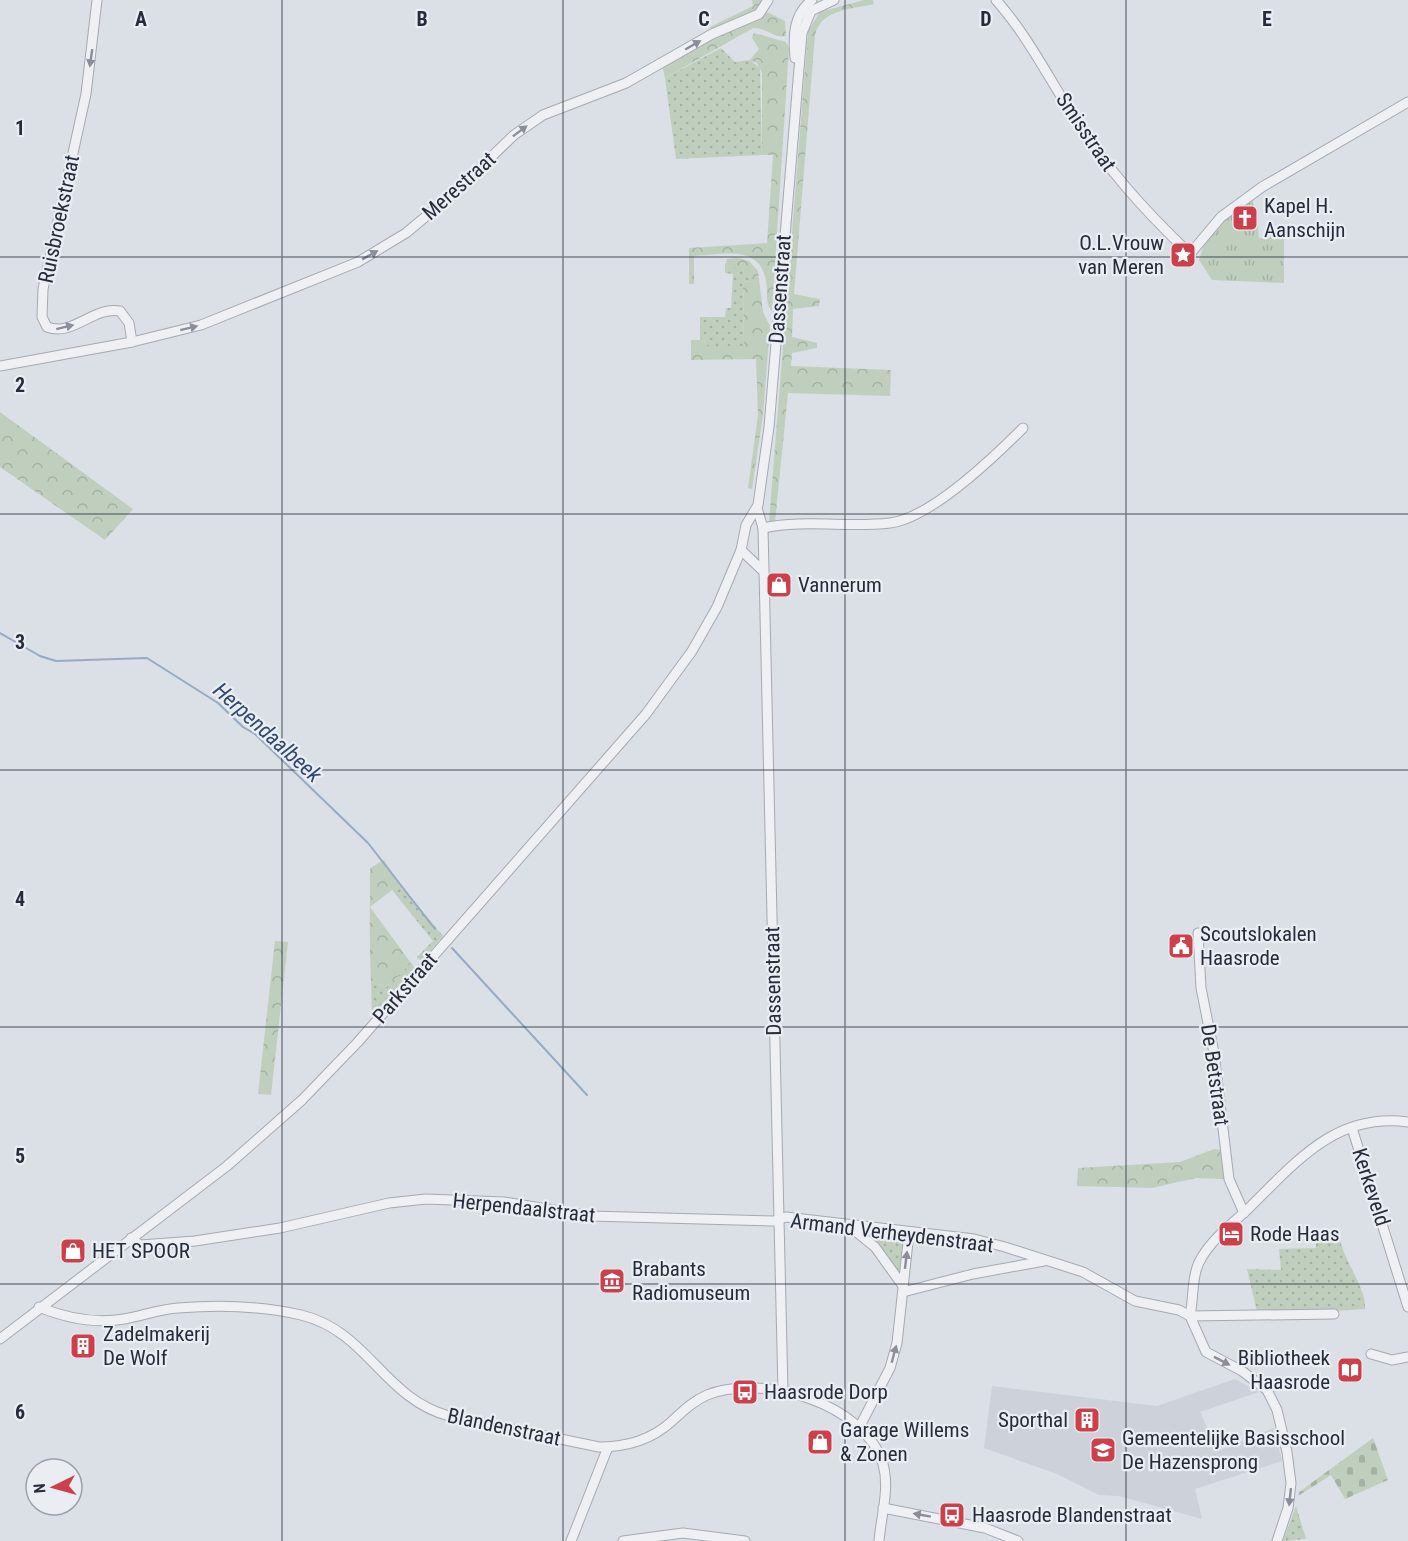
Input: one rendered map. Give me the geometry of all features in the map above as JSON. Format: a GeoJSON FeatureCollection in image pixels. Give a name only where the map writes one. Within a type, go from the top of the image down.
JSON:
{"type":"FeatureCollection","features":[{"type":"Feature","properties":{"kind":"street","name":"Ruisbroekstraat"},"geometry":{"type":"LineString","coordinates":[[97,0],[86,94],[44,288],[42,317],[47,327],[56,330],[68,328],[102,312],[120,311],[129,323],[132,342]]}},
{"type":"Feature","properties":{"kind":"street","name":"Merestraat"},"geometry":{"type":"LineString","coordinates":[[0,366],[132,342],[201,326],[358,262],[406,233],[455,192],[514,135],[543,115],[626,83],[712,34],[759,14],[768,0]]}},
{"type":"Feature","properties":{"kind":"street"},"geometry":{"type":"LineString","coordinates":[[807,5],[834,0]]}},
{"type":"Feature","properties":{"kind":"street","name":"Smisstraat"},"geometry":{"type":"LineString","coordinates":[[996,0],[1027,39],[1072,114],[1138,205],[1190,254],[1221,217],[1262,187],[1408,102]]}},
{"type":"Feature","properties":{"kind":"street","name":"Dassenstraat"},"geometry":{"type":"LineString","coordinates":[[783,1392],[762,526],[757,507],[771,409],[797,69],[807,5]]}},
{"type":"Feature","properties":{"kind":"street"},"geometry":{"type":"LineString","coordinates":[[749,520],[758,520],[762,526],[804,523],[887,523],[904,519],[931,506],[1023,428]]}},
{"type":"Feature","properties":{"kind":"street","name":"Dassenstraat"},"geometry":{"type":"LineString","coordinates":[[747,555],[749,520],[757,507]]}},
{"type":"Feature","properties":{"kind":"street"},"geometry":{"type":"LineString","coordinates":[[747,555],[762,553]]}},
{"type":"Feature","properties":{"kind":"street"},"geometry":{"type":"LineString","coordinates":[[747,555],[762,570]]}},
{"type":"Feature","properties":{"kind":"street","name":"Parkstraat"},"geometry":{"type":"LineString","coordinates":[[0,1339],[256,1143],[357,1043],[666,690],[709,623],[734,566],[747,555]]}},
{"type":"Feature","properties":{"kind":"street","name":"De Betstraat"},"geometry":{"type":"LineString","coordinates":[[1198,933],[1201,988],[1214,1053],[1229,1179],[1244,1213]]}},
{"type":"Feature","properties":{"kind":"street"},"geometry":{"type":"LineString","coordinates":[[1277,1541],[1288,1508],[1291,1483],[1287,1452],[1277,1410],[1267,1390],[1242,1371],[1206,1352],[1190,1316],[1196,1273],[1201,1259],[1244,1213],[1311,1148],[1327,1137],[1378,1121],[1408,1122]]}},
{"type":"Feature","properties":{"kind":"street","name":"Kerkeveld"},"geometry":{"type":"LineString","coordinates":[[1352,1128],[1405,1280],[1408,1308]]}},
{"type":"Feature","properties":{"kind":"street","name":"Herpendaalstraat"},"geometry":{"type":"LineString","coordinates":[[130,1238],[140,1245],[195,1241],[280,1228],[389,1203],[426,1199],[504,1202],[591,1216],[780,1219]]}},
{"type":"Feature","properties":{"kind":"street","name":"Armand Verheydenstraat"},"geometry":{"type":"LineString","coordinates":[[780,1219],[786,1217],[974,1239],[1083,1272],[1135,1301],[1179,1310],[1190,1316],[1334,1314]]}},
{"type":"Feature","properties":{"kind":"street"},"geometry":{"type":"LineString","coordinates":[[848,1226],[882,1255],[903,1289]]}},
{"type":"Feature","properties":{"kind":"street"},"geometry":{"type":"LineString","coordinates":[[860,1426],[890,1368],[897,1343],[909,1233]]}},
{"type":"Feature","properties":{"kind":"street"},"geometry":{"type":"LineString","coordinates":[[903,1289],[1046,1261]]}},
{"type":"Feature","properties":{"kind":"street","name":"Blandenstraat"},"geometry":{"type":"LineString","coordinates":[[39,1307],[75,1318],[101,1321],[176,1308],[211,1307],[302,1315],[322,1322],[349,1338],[396,1388],[427,1409],[527,1433],[608,1447],[629,1444],[649,1437],[694,1403],[720,1391],[751,1388],[783,1392],[829,1407],[860,1426],[883,1463],[886,1487],[879,1541]]}},
{"type":"Feature","properties":{"kind":"street"},"geometry":{"type":"LineString","coordinates":[[1371,1354],[1392,1360],[1408,1357]]}},
{"type":"Feature","properties":{"kind":"street"},"geometry":{"type":"LineString","coordinates":[[571,1541],[608,1447]]}},
{"type":"Feature","properties":{"kind":"street"},"geometry":{"type":"LineString","coordinates":[[883,1508],[985,1528],[1018,1541]]}},
{"type":"Feature","properties":{"kind":"street"},"geometry":{"type":"LineString","coordinates":[[623,1541],[683,1533],[746,1541]]}},
{"type":"Feature","properties":{"kind":"shaded area","name":"Gemeentelijke Basisschool De Hazensprong"},"geometry":{"type":"Polygon","coordinates":[[[1235,1379],[1259,1392],[1200,1412],[1218,1451],[1274,1428],[1282,1461],[1195,1489],[1202,1519],[1119,1496],[1099,1495],[1057,1474],[984,1448],[992,1386],[1157,1406],[1235,1379]]]}},
{"type":"Feature","properties":{"kind":"green space"},"geometry":{"type":"Polygon","coordinates":[[[752,0],[765,0],[761,8],[712,32],[710,27],[753,6],[752,0]]]}},
{"type":"Feature","properties":{"kind":"green space"},"geometry":{"type":"Polygon","coordinates":[[[864,0],[873,0],[874,4],[847,9],[831,15],[818,26],[815,35],[794,294],[820,299],[819,306],[793,309],[792,337],[817,343],[817,348],[792,353],[791,366],[891,370],[890,396],[788,393],[775,522],[769,522],[808,31],[820,12],[864,0]]]}},
{"type":"Feature","properties":{"kind":"green space"},"geometry":{"type":"Polygon","coordinates":[[[767,12],[785,21],[786,36],[778,36],[753,28],[665,78],[662,65],[714,36],[767,12]]]}},
{"type":"Feature","properties":{"kind":"green space"},"geometry":{"type":"Polygon","coordinates":[[[754,33],[786,42],[789,48],[772,311],[768,304],[764,274],[759,264],[742,254],[694,256],[694,284],[689,284],[689,248],[767,243],[773,155],[762,155],[762,73],[757,63],[750,60],[759,49],[752,38],[754,33]]]}},
{"type":"Feature","properties":{"kind":"green space"},"geometry":{"type":"Polygon","coordinates":[[[721,48],[735,62],[750,60],[760,68],[762,155],[676,159],[665,78],[721,48]]]}},
{"type":"Feature","properties":{"kind":"green space"},"geometry":{"type":"Polygon","coordinates":[[[1251,197],[1257,216],[1259,238],[1284,236],[1284,283],[1212,280],[1199,260],[1207,239],[1213,231],[1233,210],[1251,197]]]}},
{"type":"Feature","properties":{"kind":"green space"},"geometry":{"type":"Polygon","coordinates":[[[738,258],[749,261],[758,271],[763,312],[770,326],[763,415],[752,489],[748,488],[758,415],[756,359],[691,360],[691,340],[700,340],[711,346],[744,346],[743,282],[750,281],[750,278],[743,270],[725,265],[727,259],[738,258]]]}},
{"type":"Feature","properties":{"kind":"green space"},"geometry":{"type":"Polygon","coordinates":[[[725,265],[744,271],[751,281],[743,282],[744,346],[710,346],[700,340],[700,317],[725,317],[726,308],[731,308],[733,274],[725,273],[725,265]]]}},
{"type":"Feature","properties":{"kind":"green space"},"geometry":{"type":"Polygon","coordinates":[[[0,412],[133,509],[105,540],[0,467],[0,412]]]}},
{"type":"Feature","properties":{"kind":"green space"},"geometry":{"type":"Polygon","coordinates":[[[384,860],[400,884],[370,907],[370,868],[384,860]]]}},
{"type":"Feature","properties":{"kind":"green space"},"geometry":{"type":"Polygon","coordinates":[[[400,884],[443,936],[421,961],[417,957],[433,941],[392,890],[400,884]]]}},
{"type":"Feature","properties":{"kind":"green space"},"geometry":{"type":"Polygon","coordinates":[[[370,907],[411,963],[387,987],[371,982],[370,907]]]}},
{"type":"Feature","properties":{"kind":"green space"},"geometry":{"type":"Polygon","coordinates":[[[275,941],[288,942],[271,1095],[258,1094],[275,941]]]}},
{"type":"Feature","properties":{"kind":"green space"},"geometry":{"type":"Polygon","coordinates":[[[411,963],[415,968],[372,1015],[371,982],[387,987],[411,963]]]}},
{"type":"Feature","properties":{"kind":"green space"},"geometry":{"type":"Polygon","coordinates":[[[1214,1149],[1220,1150],[1224,1179],[1196,1178],[1152,1188],[1077,1186],[1078,1168],[1180,1162],[1214,1149]]]}},
{"type":"Feature","properties":{"kind":"green space"},"geometry":{"type":"Polygon","coordinates":[[[865,1233],[901,1240],[904,1245],[900,1272],[865,1233]]]}},
{"type":"Feature","properties":{"kind":"green space"},"geometry":{"type":"Polygon","coordinates":[[[1339,1235],[1362,1292],[1365,1309],[1258,1316],[1247,1269],[1281,1270],[1279,1249],[1316,1248],[1316,1239],[1339,1235]]]}},
{"type":"Feature","properties":{"kind":"green space"},"geometry":{"type":"Polygon","coordinates":[[[1373,1438],[1388,1480],[1345,1499],[1331,1475],[1298,1496],[1299,1492],[1373,1438]]]}},
{"type":"Feature","properties":{"kind":"green space"},"geometry":{"type":"Polygon","coordinates":[[[1296,1506],[1306,1539],[1283,1541],[1296,1506]]]}},
{"type":"Feature","properties":{"kind":"waterway","name":"Herpendaalbeek"},"geometry":{"type":"LineString","coordinates":[[0,633],[40,656],[56,661],[147,658],[218,703],[243,727],[255,734],[368,843],[435,929]]}},
{"type":"Feature","properties":{"kind":"waterway","name":"Herpendaalbeek"},"geometry":{"type":"LineString","coordinates":[[452,948],[587,1095]]}},
{"type":"Feature","properties":{"kind":"place","name":"Kapel H. Aanschijn"},"geometry":{"type":"Point","coordinates":[1245,218]}},
{"type":"Feature","properties":{"kind":"place","name":"O.L.Vrouw van Meren"},"geometry":{"type":"Point","coordinates":[1183,255]}},
{"type":"Feature","properties":{"kind":"place","name":"Vannerum"},"geometry":{"type":"Point","coordinates":[779,585]}},
{"type":"Feature","properties":{"kind":"place","name":"Scoutslokalen Haasrode"},"geometry":{"type":"Point","coordinates":[1181,946]}},
{"type":"Feature","properties":{"kind":"place","name":"Rode Haas"},"geometry":{"type":"Point","coordinates":[1231,1234]}},
{"type":"Feature","properties":{"kind":"place","name":"HET SPOOR"},"geometry":{"type":"Point","coordinates":[73,1251]}},
{"type":"Feature","properties":{"kind":"place","name":"Brabants Radiomuseum"},"geometry":{"type":"Point","coordinates":[612,1281]}},
{"type":"Feature","properties":{"kind":"place","name":"Zadelmakerij De Wolf"},"geometry":{"type":"Point","coordinates":[83,1346]}},
{"type":"Feature","properties":{"kind":"place","name":"Bibliotheek Haasrode"},"geometry":{"type":"Point","coordinates":[1350,1370]}},
{"type":"Feature","properties":{"kind":"place","name":"Haasrode Dorp"},"geometry":{"type":"Point","coordinates":[745,1392]}},
{"type":"Feature","properties":{"kind":"place","name":"Sporthal"},"geometry":{"type":"Point","coordinates":[1087,1420]}},
{"type":"Feature","properties":{"kind":"place","name":"Garage Willems & Zonen"},"geometry":{"type":"Point","coordinates":[820,1442]}},
{"type":"Feature","properties":{"kind":"place","name":"Gemeentelijke Basisschool De Hazensprong"},"geometry":{"type":"Point","coordinates":[1103,1450]}},
{"type":"Feature","properties":{"kind":"place","name":"Haasrode Blandenstraat"},"geometry":{"type":"Point","coordinates":[952,1515]}}]}
